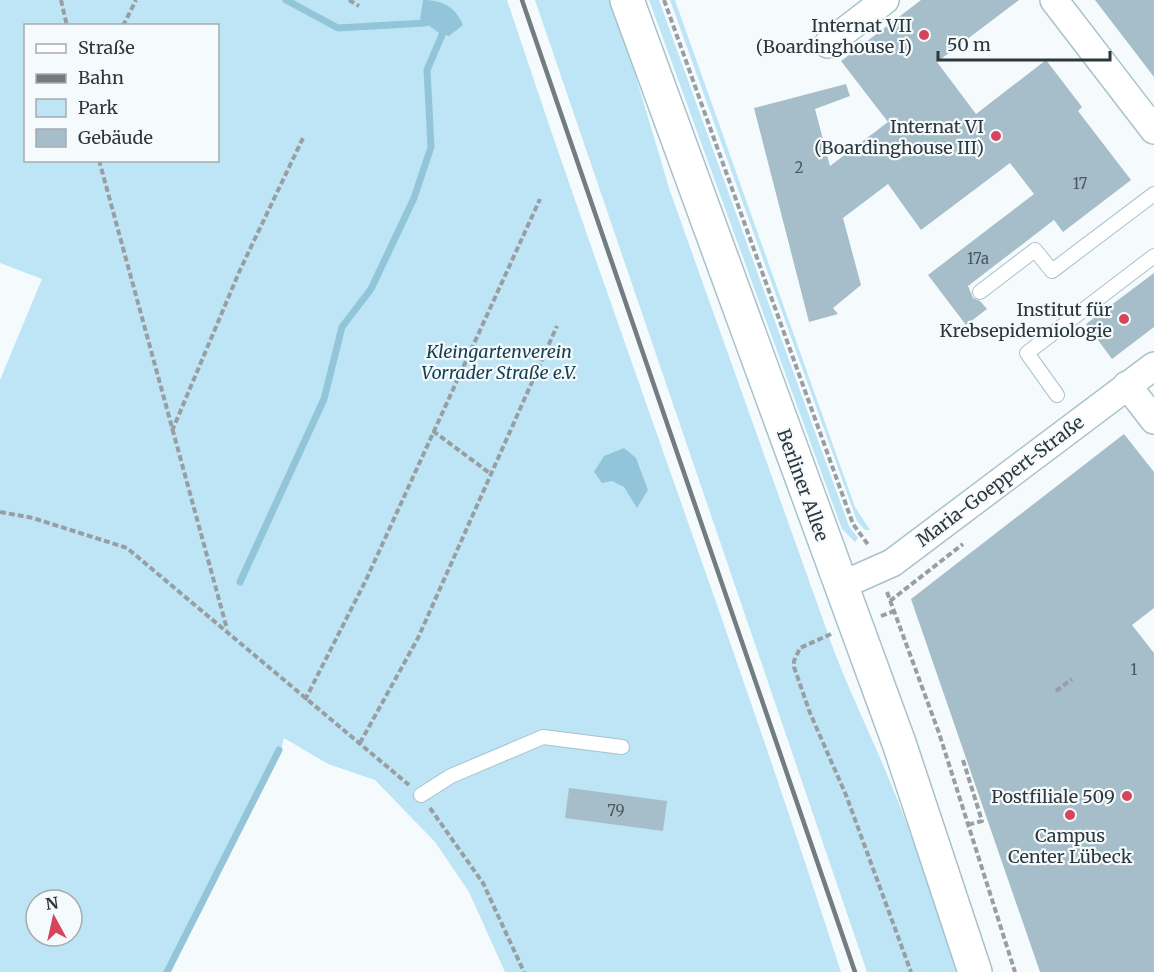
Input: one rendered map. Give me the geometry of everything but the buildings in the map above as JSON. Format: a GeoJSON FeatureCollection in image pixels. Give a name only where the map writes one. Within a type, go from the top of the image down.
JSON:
{"type":"FeatureCollection","features":[{"type":"Feature","properties":{"kind":"main road","name":"Berliner Allee"},"geometry":{"type":"LineString","coordinates":[[627,0],[854,626],[899,743],[975,972]]}},
{"type":"Feature","properties":{"kind":"street"},"geometry":{"type":"LineString","coordinates":[[828,44],[885,0]]}},
{"type":"Feature","properties":{"kind":"street"},"geometry":{"type":"LineString","coordinates":[[1054,0],[1154,130]]}},
{"type":"Feature","properties":{"kind":"street","name":"Maria-Goeppert-Straße"},"geometry":{"type":"LineString","coordinates":[[840,586],[879,571],[1154,366]]}},
{"type":"Feature","properties":{"kind":"street"},"geometry":{"type":"LineString","coordinates":[[1127,385],[1154,420]]}},
{"type":"Feature","properties":{"kind":"lane"},"geometry":{"type":"LineString","coordinates":[[980,292],[1035,250],[1052,272],[1154,194]]}},
{"type":"Feature","properties":{"kind":"lane"},"geometry":{"type":"LineString","coordinates":[[1057,395],[1027,353],[1154,256]]}},
{"type":"Feature","properties":{"kind":"lane"},"geometry":{"type":"LineString","coordinates":[[421,795],[461,771],[543,737],[622,747]]}},
{"type":"Feature","properties":{"kind":"path"},"geometry":{"type":"LineString","coordinates":[[61,0],[67,24]]}},
{"type":"Feature","properties":{"kind":"path"},"geometry":{"type":"LineString","coordinates":[[124,24],[136,0]]}},
{"type":"Feature","properties":{"kind":"path"},"geometry":{"type":"LineString","coordinates":[[349,0],[359,6]]}},
{"type":"Feature","properties":{"kind":"path"},"geometry":{"type":"LineString","coordinates":[[664,0],[853,524],[867,541],[939,733],[1015,972]]}},
{"type":"Feature","properties":{"kind":"path"},"geometry":{"type":"LineString","coordinates":[[171,431],[240,270],[303,138]]}},
{"type":"Feature","properties":{"kind":"path"},"geometry":{"type":"LineString","coordinates":[[100,162],[227,630]]}},
{"type":"Feature","properties":{"kind":"path"},"geometry":{"type":"LineString","coordinates":[[305,700],[366,580],[540,199]]}},
{"type":"Feature","properties":{"kind":"path"},"geometry":{"type":"LineString","coordinates":[[360,743],[418,638],[557,326]]}},
{"type":"Feature","properties":{"kind":"path"},"geometry":{"type":"LineString","coordinates":[[433,431],[491,474]]}},
{"type":"Feature","properties":{"kind":"path"},"geometry":{"type":"LineString","coordinates":[[0,512],[33,518],[127,548],[227,630],[305,700],[421,795],[483,883],[524,972]]}},
{"type":"Feature","properties":{"kind":"path"},"geometry":{"type":"LineString","coordinates":[[894,611],[800,648],[794,661],[794,668],[810,713],[846,795],[911,972]]}},
{"type":"Feature","properties":{"kind":"path"},"geometry":{"type":"LineString","coordinates":[[1056,691],[1072,679]]}},
{"type":"Feature","properties":{"kind":"path"},"geometry":{"type":"LineString","coordinates":[[963,760],[982,821],[968,825]]}},
{"type":"Feature","properties":{"kind":"green space","name":"Kleingartenverein Vorrader Straße e.V."},"geometry":{"type":"Polygon","coordinates":[[[0,0],[507,0],[760,728],[841,972],[505,972],[469,892],[435,842],[375,780],[328,764],[284,738],[281,750],[168,972],[0,972],[0,380],[42,279],[0,263],[0,0]]]}},
{"type":"Feature","properties":{"kind":"green space"},"geometry":{"type":"Polygon","coordinates":[[[535,0],[613,0],[670,191],[833,648],[907,825],[930,887],[957,972],[867,972],[535,0]]]}},
{"type":"Feature","properties":{"kind":"green space"},"geometry":{"type":"Polygon","coordinates":[[[649,0],[659,0],[849,526],[858,538],[855,542],[842,529],[649,0]]]}},
{"type":"Feature","properties":{"kind":"green space"},"geometry":{"type":"Polygon","coordinates":[[[670,0],[675,0],[855,507],[870,530],[865,530],[857,521],[670,0]]]}},
{"type":"Feature","properties":{"kind":"shaded area"},"geometry":{"type":"Polygon","coordinates":[[[423,0],[447,5],[460,18],[463,25],[449,36],[439,33],[420,19],[423,0]]]}},
{"type":"Feature","properties":{"kind":"shaded area"},"geometry":{"type":"Polygon","coordinates":[[[624,448],[636,458],[648,490],[637,508],[624,487],[612,481],[602,483],[594,472],[604,456],[624,448]]]}},
{"type":"Feature","properties":{"kind":"waterway"},"geometry":{"type":"LineString","coordinates":[[286,0],[338,28],[425,23]]}},
{"type":"Feature","properties":{"kind":"waterway"},"geometry":{"type":"LineString","coordinates":[[240,582],[324,399],[342,327],[371,289],[414,198],[431,147],[427,70],[442,35]]}},
{"type":"Feature","properties":{"kind":"waterway"},"geometry":{"type":"LineString","coordinates":[[167,972],[279,750]]}},
{"type":"Feature","properties":{"kind":"railway"},"geometry":{"type":"LineString","coordinates":[[522,0],[855,972]]}},
{"type":"Feature","properties":{"kind":"place","name":"Internat VII (Boardinghouse I)"},"geometry":{"type":"Point","coordinates":[924,35]}},
{"type":"Feature","properties":{"kind":"place","name":"Internat VI (Boardinghouse III)"},"geometry":{"type":"Point","coordinates":[996,136]}},
{"type":"Feature","properties":{"kind":"place","name":"Institut für Krebsepidemiologie"},"geometry":{"type":"Point","coordinates":[1124,319]}},
{"type":"Feature","properties":{"kind":"place","name":"Postfiliale 509"},"geometry":{"type":"Point","coordinates":[1127,796]}},
{"type":"Feature","properties":{"kind":"place","name":"Campus Center Lübeck"},"geometry":{"type":"Point","coordinates":[1070,815]}}]}
